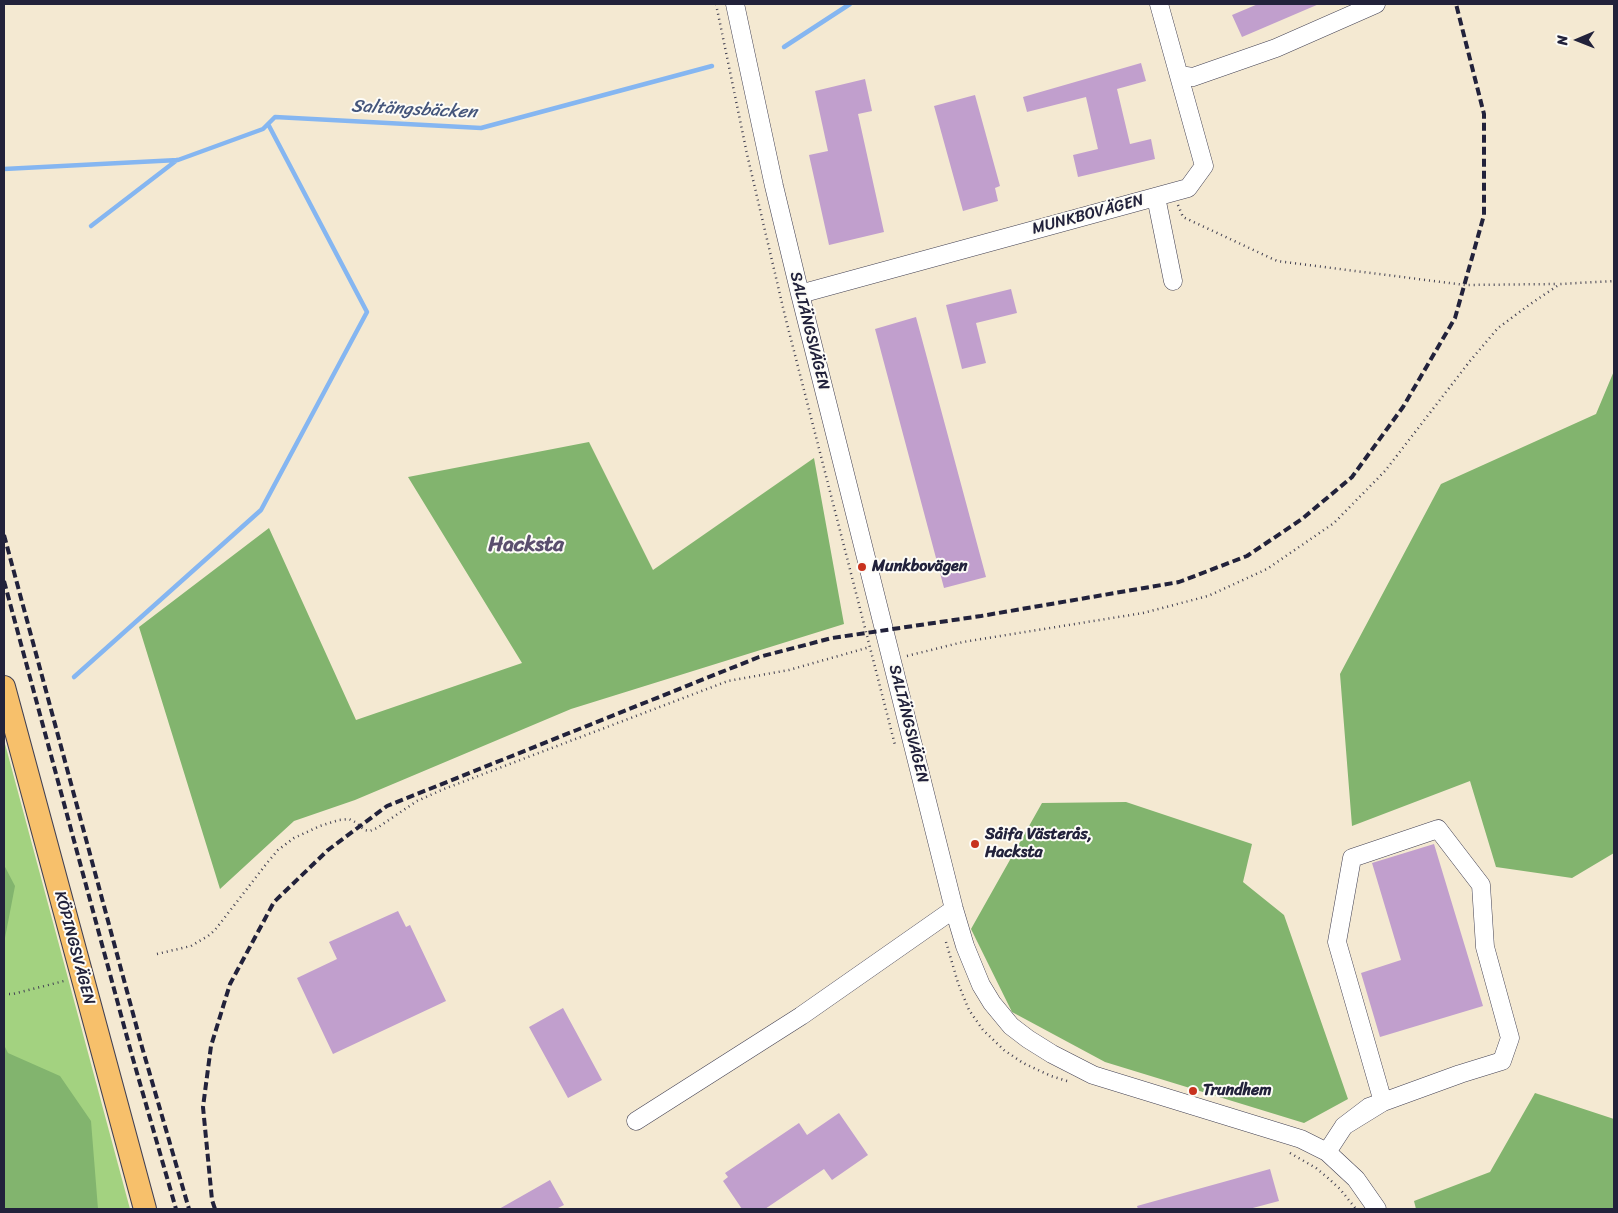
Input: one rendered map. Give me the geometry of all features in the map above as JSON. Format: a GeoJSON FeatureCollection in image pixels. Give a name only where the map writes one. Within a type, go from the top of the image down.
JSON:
{"type":"FeatureCollection","features":[{"type":"Feature","properties":{"kind":"main road","name":"KÖPINGSVÄGEN"},"geometry":{"type":"LineString","coordinates":[[4,687],[145,1209]]}},
{"type":"Feature","properties":{"kind":"street","name":"SALTÄNGSVÄGEN"},"geometry":{"type":"LineString","coordinates":[[735,4],[774,186],[892,660],[947,914],[965,946],[981,985],[992,1003],[1011,1026],[1052,1054],[1093,1075],[1301,1139],[1327,1152],[1356,1179],[1377,1209]]}},
{"type":"Feature","properties":{"kind":"street","name":"MUNKBOVÄGEN"},"geometry":{"type":"LineString","coordinates":[[800,294],[1188,188],[1204,166],[1158,4]]}},
{"type":"Feature","properties":{"kind":"street"},"geometry":{"type":"LineString","coordinates":[[1179,74],[1193,77],[1276,48],[1376,4]]}},
{"type":"Feature","properties":{"kind":"street"},"geometry":{"type":"LineString","coordinates":[[1156,197],[1173,280]]}},
{"type":"Feature","properties":{"kind":"street"},"geometry":{"type":"LineString","coordinates":[[1327,1152],[1344,1126],[1369,1107],[1502,1061],[1510,1038],[1485,947],[1481,885],[1438,829],[1352,858],[1337,942],[1383,1102]]}},
{"type":"Feature","properties":{"kind":"street"},"geometry":{"type":"LineString","coordinates":[[636,1121],[801,1016],[947,914]]}},
{"type":"Feature","properties":{"kind":"path"},"geometry":{"type":"LineString","coordinates":[[716,4],[747,154],[788,325],[897,750]]}},
{"type":"Feature","properties":{"kind":"path"},"geometry":{"type":"LineString","coordinates":[[1173,192],[1183,217],[1277,261],[1465,285],[1560,284],[1614,281]]}},
{"type":"Feature","properties":{"kind":"path"},"geometry":{"type":"LineString","coordinates":[[892,660],[963,642],[1143,613],[1208,596],[1267,569],[1334,523],[1385,471],[1470,361],[1498,328],[1560,284]]}},
{"type":"Feature","properties":{"kind":"path"},"geometry":{"type":"LineString","coordinates":[[158,954],[191,946],[208,936],[215,930],[278,850],[294,838],[320,826],[349,819],[357,823],[364,830],[370,831],[417,801],[444,789],[728,681],[789,670],[870,647]]}},
{"type":"Feature","properties":{"kind":"path"},"geometry":{"type":"LineString","coordinates":[[947,914],[958,984],[969,1010],[983,1030],[1004,1050],[1023,1063],[1051,1076],[1070,1082]]}},
{"type":"Feature","properties":{"kind":"path"},"geometry":{"type":"LineString","coordinates":[[4,994],[13,994],[64,981]]}},
{"type":"Feature","properties":{"kind":"path"},"geometry":{"type":"LineString","coordinates":[[1289,1152],[1328,1178],[1356,1209]]}},
{"type":"Feature","properties":{"kind":"green space"},"geometry":{"type":"Polygon","coordinates":[[[1614,371],[1614,853],[1572,878],[1496,867],[1470,781],[1352,826],[1340,674],[1441,484],[1596,414],[1614,371]]]}},
{"type":"Feature","properties":{"kind":"green space"},"geometry":{"type":"Polygon","coordinates":[[[589,442],[653,570],[814,458],[844,624],[571,709],[355,800],[294,821],[220,889],[139,627],[269,528],[356,720],[522,663],[408,477],[589,442]]]}},
{"type":"Feature","properties":{"kind":"green space"},"geometry":{"type":"Polygon","coordinates":[[[4,740],[130,1209],[4,1209],[4,740]]]}},
{"type":"Feature","properties":{"kind":"green space"},"geometry":{"type":"Polygon","coordinates":[[[1126,802],[1252,844],[1243,882],[1284,915],[1348,1099],[1304,1123],[1105,1062],[1012,1012],[971,929],[1042,803],[1126,802]]]}},
{"type":"Feature","properties":{"kind":"green space"},"geometry":{"type":"Polygon","coordinates":[[[4,865],[15,886],[4,943],[4,865]]]}},
{"type":"Feature","properties":{"kind":"green space"},"geometry":{"type":"Polygon","coordinates":[[[4,1045],[8,1053],[60,1076],[91,1121],[98,1209],[4,1209],[4,1045]]]}},
{"type":"Feature","properties":{"kind":"green space"},"geometry":{"type":"Polygon","coordinates":[[[1535,1093],[1614,1119],[1614,1209],[1416,1209],[1414,1201],[1490,1172],[1535,1093]]]}},
{"type":"Feature","properties":{"kind":"building"},"geometry":{"type":"Polygon","coordinates":[[[1258,4],[1319,4],[1242,37],[1232,15],[1258,4]]]}},
{"type":"Feature","properties":{"kind":"building"},"geometry":{"type":"Polygon","coordinates":[[[1141,63],[1146,81],[1117,89],[1130,144],[1151,139],[1155,159],[1078,177],[1073,155],[1098,149],[1086,97],[1027,112],[1023,97],[1141,63]]]}},
{"type":"Feature","properties":{"kind":"building"},"geometry":{"type":"Polygon","coordinates":[[[865,79],[872,111],[858,114],[884,232],[829,245],[809,155],[828,151],[815,91],[865,79]]]}},
{"type":"Feature","properties":{"kind":"building"},"geometry":{"type":"Polygon","coordinates":[[[975,95],[1000,186],[995,188],[998,201],[963,211],[934,106],[975,95]]]}},
{"type":"Feature","properties":{"kind":"building"},"geometry":{"type":"Polygon","coordinates":[[[1011,289],[1017,313],[976,323],[986,363],[962,369],[946,305],[1011,289]]]}},
{"type":"Feature","properties":{"kind":"building"},"geometry":{"type":"Polygon","coordinates":[[[916,317],[986,577],[944,588],[875,329],[916,317]]]}},
{"type":"Feature","properties":{"kind":"building"},"geometry":{"type":"Polygon","coordinates":[[[1434,844],[1483,1006],[1380,1037],[1361,973],[1401,960],[1372,863],[1434,844]]]}},
{"type":"Feature","properties":{"kind":"building"},"geometry":{"type":"Polygon","coordinates":[[[398,911],[406,927],[410,925],[446,1001],[333,1054],[297,978],[337,959],[329,942],[398,911]]]}},
{"type":"Feature","properties":{"kind":"building"},"geometry":{"type":"Polygon","coordinates":[[[563,1008],[602,1080],[568,1098],[529,1027],[563,1008]]]}},
{"type":"Feature","properties":{"kind":"building"},"geometry":{"type":"Polygon","coordinates":[[[839,1113],[868,1155],[832,1180],[824,1169],[765,1209],[742,1209],[723,1181],[728,1177],[725,1173],[799,1123],[807,1135],[839,1113]]]}},
{"type":"Feature","properties":{"kind":"building"},"geometry":{"type":"Polygon","coordinates":[[[1270,1169],[1279,1201],[1249,1209],[1138,1209],[1137,1206],[1270,1169]]]}},
{"type":"Feature","properties":{"kind":"building"},"geometry":{"type":"Polygon","coordinates":[[[550,1180],[564,1205],[556,1209],[499,1209],[550,1180]]]}},
{"type":"Feature","properties":{"kind":"waterway","name":"Saltängsbäcken"},"geometry":{"type":"LineString","coordinates":[[784,47],[850,4]]}},
{"type":"Feature","properties":{"kind":"waterway","name":"Saltängsbäcken"},"geometry":{"type":"LineString","coordinates":[[4,169],[178,160],[263,129],[275,117],[481,128],[712,66]]}},
{"type":"Feature","properties":{"kind":"waterway"},"geometry":{"type":"LineString","coordinates":[[74,677],[261,510],[367,312],[268,124]]}},
{"type":"Feature","properties":{"kind":"waterway","name":"Saltängsbäcken"},"geometry":{"type":"LineString","coordinates":[[91,226],[177,160]]}},
{"type":"Feature","properties":{"kind":"railway"},"geometry":{"type":"LineString","coordinates":[[215,1209],[212,1200],[203,1107],[211,1046],[230,984],[274,902],[328,850],[387,806],[759,657],[832,638],[981,616],[1179,582],[1247,556],[1302,519],[1352,477],[1403,407],[1455,318],[1484,215],[1484,114],[1456,4]]}},
{"type":"Feature","properties":{"kind":"railway"},"geometry":{"type":"LineString","coordinates":[[4,535],[142,1047],[189,1209]]}},
{"type":"Feature","properties":{"kind":"railway"},"geometry":{"type":"LineString","coordinates":[[4,581],[131,1052],[176,1209]]}},
{"type":"Feature","properties":{"kind":"place","name":"Munkbovägen"},"geometry":{"type":"Point","coordinates":[862,567]}},
{"type":"Feature","properties":{"kind":"place","name":"Såifa Västerås, Hacksta"},"geometry":{"type":"Point","coordinates":[975,844]}},
{"type":"Feature","properties":{"kind":"place","name":"Trundhem"},"geometry":{"type":"Point","coordinates":[1193,1091]}},
{"type":"Feature","properties":{"kind":"district","name":"Hacksta"},"geometry":{"type":"Point","coordinates":[526,546]}}]}
